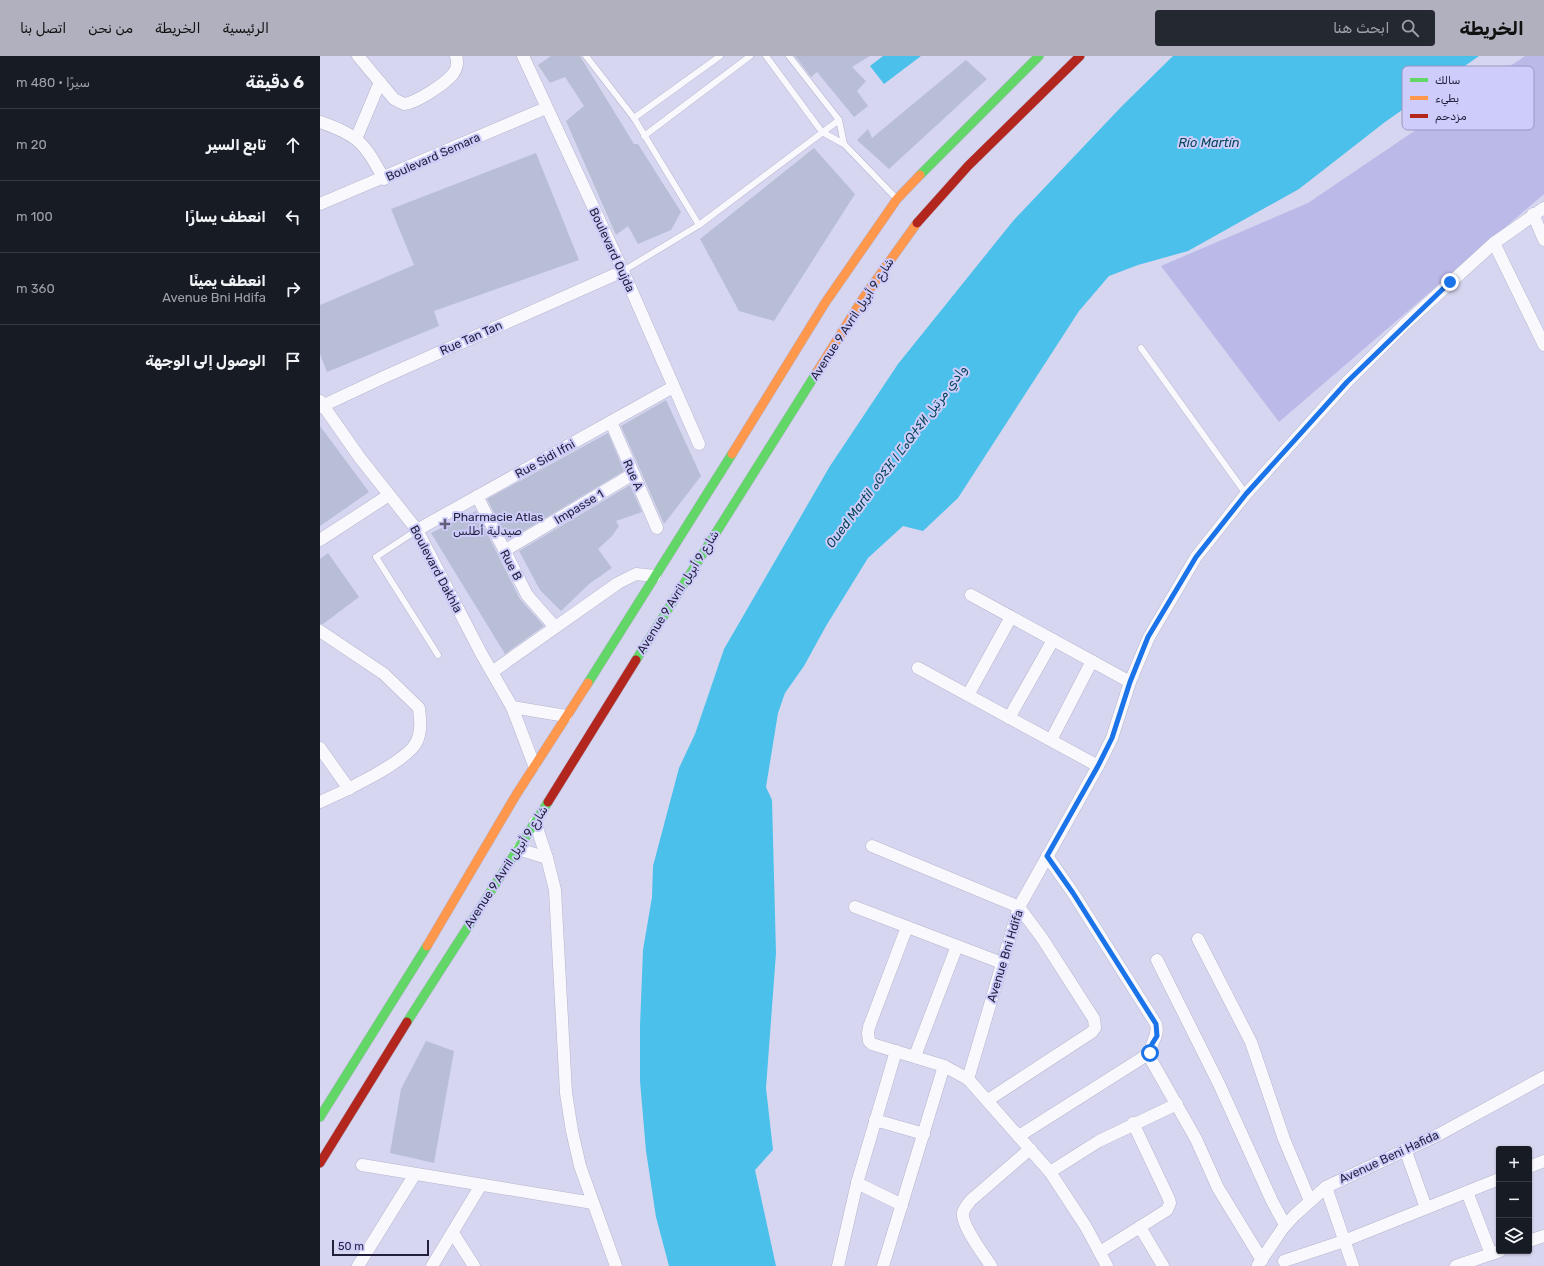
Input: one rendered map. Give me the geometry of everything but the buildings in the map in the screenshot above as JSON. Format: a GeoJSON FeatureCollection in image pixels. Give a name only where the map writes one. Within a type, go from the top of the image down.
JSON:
{"type":"FeatureCollection","features":[{"type":"Feature","properties":{"kind":"highway","name":"Avenue 9 Avril شارع 9 أبريل"},"geometry":{"type":"LineString","coordinates":[[320,1117],[427,945],[534,765],[616,640],[825,304],[897,199],[926,168],[1039,56]]}},
{"type":"Feature","properties":{"kind":"highway","name":"Avenue 9 Avril شارع 9 أبريل"},"geometry":{"type":"LineString","coordinates":[[320,1163],[425,992],[518,849],[864,297],[891,258],[933,204],[965,170],[1080,56]]}},
{"type":"Feature","properties":{"kind":"street"},"geometry":{"type":"LineString","coordinates":[[365,58],[380,82],[394,99],[404,104],[416,102],[453,74],[456,67],[456,56]]}},
{"type":"Feature","properties":{"kind":"street","name":"Boulevard Oujda"},"geometry":{"type":"LineString","coordinates":[[523,56],[623,272],[699,444]]}},
{"type":"Feature","properties":{"kind":"street"},"geometry":{"type":"LineString","coordinates":[[356,139],[380,82]]}},
{"type":"Feature","properties":{"kind":"street","name":"Boulevard Semara"},"geometry":{"type":"LineString","coordinates":[[320,204],[384,179],[546,108]]}},
{"type":"Feature","properties":{"kind":"street"},"geometry":{"type":"LineString","coordinates":[[320,122],[350,134],[366,147],[384,179]]}},
{"type":"Feature","properties":{"kind":"street","name":"Avenue Bni Hdifa"},"geometry":{"type":"LineString","coordinates":[[968,1079],[1019,907],[1098,766],[1112,738],[1130,682],[1148,637],[1196,557],[1246,494],[1357,372],[1404,325],[1494,242],[1533,214],[1544,208]]}},
{"type":"Feature","properties":{"kind":"street"},"geometry":{"type":"LineString","coordinates":[[1533,214],[1544,240]]}},
{"type":"Feature","properties":{"kind":"street"},"geometry":{"type":"LineString","coordinates":[[1494,242],[1544,345]]}},
{"type":"Feature","properties":{"kind":"street","name":"Rue Tan Tan"},"geometry":{"type":"LineString","coordinates":[[321,404],[623,272]]}},
{"type":"Feature","properties":{"kind":"street","name":"Rue Sidi Ifni"},"geometry":{"type":"LineString","coordinates":[[417,530],[673,387]]}},
{"type":"Feature","properties":{"kind":"street","name":"Boulevard Dakhla"},"geometry":{"type":"LineString","coordinates":[[321,404],[417,530],[512,707],[534,765]]}},
{"type":"Feature","properties":{"kind":"street","name":"Rue A"},"geometry":{"type":"LineString","coordinates":[[611,422],[632,474],[657,528]]}},
{"type":"Feature","properties":{"kind":"street","name":"Impasse 1"},"geometry":{"type":"LineString","coordinates":[[504,551],[632,474]]}},
{"type":"Feature","properties":{"kind":"street"},"geometry":{"type":"LineString","coordinates":[[320,540],[389,495]]}},
{"type":"Feature","properties":{"kind":"street","name":"Rue B"},"geometry":{"type":"LineString","coordinates":[[477,496],[527,595],[555,627]]}},
{"type":"Feature","properties":{"kind":"street"},"geometry":{"type":"LineString","coordinates":[[492,672],[630,576],[644,574],[655,576]]}},
{"type":"Feature","properties":{"kind":"street"},"geometry":{"type":"LineString","coordinates":[[971,595],[1130,682]]}},
{"type":"Feature","properties":{"kind":"street"},"geometry":{"type":"LineString","coordinates":[[968,695],[1011,617]]}},
{"type":"Feature","properties":{"kind":"street"},"geometry":{"type":"LineString","coordinates":[[320,631],[384,674],[419,708],[421,726],[417,742],[409,753],[349,789],[320,802]]}},
{"type":"Feature","properties":{"kind":"street"},"geometry":{"type":"LineString","coordinates":[[1009,718],[1053,640]]}},
{"type":"Feature","properties":{"kind":"street"},"geometry":{"type":"LineString","coordinates":[[1051,740],[1092,661]]}},
{"type":"Feature","properties":{"kind":"street"},"geometry":{"type":"LineString","coordinates":[[918,668],[1098,766]]}},
{"type":"Feature","properties":{"kind":"street"},"geometry":{"type":"LineString","coordinates":[[512,707],[566,716]]}},
{"type":"Feature","properties":{"kind":"street"},"geometry":{"type":"LineString","coordinates":[[320,748],[349,789]]}},
{"type":"Feature","properties":{"kind":"street"},"geometry":{"type":"LineString","coordinates":[[535,822],[547,858],[555,890],[566,1093],[572,1132],[580,1166],[616,1266]]}},
{"type":"Feature","properties":{"kind":"street"},"geometry":{"type":"LineString","coordinates":[[872,846],[1019,907],[1038,932],[1094,1019],[1095,1028],[1092,1032],[988,1100]]}},
{"type":"Feature","properties":{"kind":"street"},"geometry":{"type":"LineString","coordinates":[[518,849],[547,858]]}},
{"type":"Feature","properties":{"kind":"street"},"geometry":{"type":"LineString","coordinates":[[1047,856],[1073,893],[1156,1024],[1157,1036],[1152,1044],[1150,1058],[1196,1139],[1218,1188],[1260,1263]]}},
{"type":"Feature","properties":{"kind":"street"},"geometry":{"type":"LineString","coordinates":[[855,907],[1002,963]]}},
{"type":"Feature","properties":{"kind":"street"},"geometry":{"type":"LineString","coordinates":[[907,927],[868,1033],[869,1041],[872,1044],[944,1066],[968,1079],[1050,1172],[1086,1227],[1107,1266]]}},
{"type":"Feature","properties":{"kind":"street"},"geometry":{"type":"LineString","coordinates":[[1198,939],[1251,1042],[1284,1139],[1310,1201]]}},
{"type":"Feature","properties":{"kind":"street"},"geometry":{"type":"LineString","coordinates":[[915,1056],[957,946]]}},
{"type":"Feature","properties":{"kind":"street"},"geometry":{"type":"LineString","coordinates":[[1157,960],[1219,1084],[1268,1194],[1285,1226]]}},
{"type":"Feature","properties":{"kind":"street"},"geometry":{"type":"LineString","coordinates":[[838,1266],[857,1183],[896,1051]]}},
{"type":"Feature","properties":{"kind":"street"},"geometry":{"type":"LineString","coordinates":[[1019,1136],[1150,1053]]}},
{"type":"Feature","properties":{"kind":"street"},"geometry":{"type":"LineString","coordinates":[[883,1266],[944,1066]]}},
{"type":"Feature","properties":{"kind":"street","name":"Avenue Beni Hafida"},"geometry":{"type":"LineString","coordinates":[[1260,1263],[1285,1226],[1326,1187],[1438,1135],[1544,1077]]}},
{"type":"Feature","properties":{"kind":"street"},"geometry":{"type":"LineString","coordinates":[[1050,1172],[1099,1141],[1133,1123],[1177,1104]]}},
{"type":"Feature","properties":{"kind":"street"},"geometry":{"type":"LineString","coordinates":[[875,1120],[924,1134]]}},
{"type":"Feature","properties":{"kind":"street"},"geometry":{"type":"LineString","coordinates":[[1100,1252],[1167,1210],[1170,1203],[1133,1123]]}},
{"type":"Feature","properties":{"kind":"street"},"geometry":{"type":"LineString","coordinates":[[991,1266],[964,1222],[963,1213],[971,1200],[1030,1149]]}},
{"type":"Feature","properties":{"kind":"street"},"geometry":{"type":"LineString","coordinates":[[1405,1149],[1426,1208]]}},
{"type":"Feature","properties":{"kind":"street"},"geometry":{"type":"LineString","coordinates":[[1532,1166],[1544,1161]]}},
{"type":"Feature","properties":{"kind":"street"},"geometry":{"type":"LineString","coordinates":[[362,1164],[593,1203]]}},
{"type":"Feature","properties":{"kind":"street"},"geometry":{"type":"LineString","coordinates":[[358,1266],[415,1174]]}},
{"type":"Feature","properties":{"kind":"street"},"geometry":{"type":"LineString","coordinates":[[1276,1238],[1285,1263],[1496,1180]]}},
{"type":"Feature","properties":{"kind":"street"},"geometry":{"type":"LineString","coordinates":[[857,1183],[902,1204]]}},
{"type":"Feature","properties":{"kind":"street"},"geometry":{"type":"LineString","coordinates":[[432,1266],[481,1185]]}},
{"type":"Feature","properties":{"kind":"street"},"geometry":{"type":"LineString","coordinates":[[1326,1187],[1353,1266]]}},
{"type":"Feature","properties":{"kind":"street"},"geometry":{"type":"LineString","coordinates":[[1456,1266],[1496,1252],[1467,1192]]}},
{"type":"Feature","properties":{"kind":"street"},"geometry":{"type":"LineString","coordinates":[[1140,1227],[1163,1266]]}},
{"type":"Feature","properties":{"kind":"street"},"geometry":{"type":"LineString","coordinates":[[453,1233],[474,1266]]}},
{"type":"Feature","properties":{"kind":"street"},"geometry":{"type":"LineString","coordinates":[[1532,1240],[1544,1236]]}},
{"type":"Feature","properties":{"kind":"lane"},"geometry":{"type":"LineString","coordinates":[[586,56],[634,118],[699,225]]}},
{"type":"Feature","properties":{"kind":"lane"},"geometry":{"type":"LineString","coordinates":[[634,118],[720,56]]}},
{"type":"Feature","properties":{"kind":"lane"},"geometry":{"type":"LineString","coordinates":[[644,136],[750,56]]}},
{"type":"Feature","properties":{"kind":"lane"},"geometry":{"type":"LineString","coordinates":[[766,56],[822,132],[844,144],[897,199]]}},
{"type":"Feature","properties":{"kind":"lane"},"geometry":{"type":"LineString","coordinates":[[789,56],[839,120],[844,144]]}},
{"type":"Feature","properties":{"kind":"lane"},"geometry":{"type":"LineString","coordinates":[[623,272],[699,225],[839,120]]}},
{"type":"Feature","properties":{"kind":"lane"},"geometry":{"type":"LineString","coordinates":[[1141,348],[1246,494]]}},
{"type":"Feature","properties":{"kind":"lane"},"geometry":{"type":"LineString","coordinates":[[417,530],[376,557],[438,655]]}},
{"type":"Feature","properties":{"kind":"shaded area"},"geometry":{"type":"Polygon","coordinates":[[[1525,56],[1544,56],[1544,194],[1279,422],[1161,266],[1308,203],[1416,130],[1534,130],[1534,66],[1510,66],[1525,56]]]}},
{"type":"Feature","properties":{"kind":"water"},"geometry":{"type":"Polygon","coordinates":[[[883,56],[921,56],[884,84],[870,66],[883,56]]]}},
{"type":"Feature","properties":{"kind":"water","name":"Río Martín"},"geometry":{"type":"Polygon","coordinates":[[[1173,56],[1479,56],[1465,66],[1402,66],[1402,110],[1299,189],[1188,251],[1138,265],[1109,276],[1079,311],[958,498],[923,531],[903,526],[868,558],[826,626],[804,666],[785,693],[778,713],[766,787],[772,800],[776,953],[766,1088],[773,1150],[755,1170],[776,1266],[669,1266],[656,1217],[646,1151],[640,1081],[640,1026],[643,950],[652,897],[653,866],[679,768],[695,734],[724,649],[830,466],[898,364],[1013,221],[1122,106],[1173,56]]]}},
{"type":"Feature","properties":{"kind":"traffic: fast"},"geometry":{"type":"LineString","coordinates":[[920,175],[1039,56]]}},
{"type":"Feature","properties":{"kind":"traffic: fast"},"geometry":{"type":"LineString","coordinates":[[636,660],[817,372]]}},
{"type":"Feature","properties":{"kind":"traffic: fast"},"geometry":{"type":"LineString","coordinates":[[588,683],[732,454]]}},
{"type":"Feature","properties":{"kind":"traffic: fast"},"geometry":{"type":"LineString","coordinates":[[407,1022],[548,802]]}},
{"type":"Feature","properties":{"kind":"traffic: fast"},"geometry":{"type":"LineString","coordinates":[[320,1117],[427,946]]}},
{"type":"Feature","properties":{"kind":"traffic: slow"},"geometry":{"type":"LineString","coordinates":[[732,454],[825,303],[897,199],[920,175]]}},
{"type":"Feature","properties":{"kind":"traffic: slow"},"geometry":{"type":"LineString","coordinates":[[817,372],[864,297],[917,223]]}},
{"type":"Feature","properties":{"kind":"traffic: slow"},"geometry":{"type":"LineString","coordinates":[[427,946],[516,795],[588,683]]}},
{"type":"Feature","properties":{"kind":"traffic: jam"},"geometry":{"type":"LineString","coordinates":[[917,223],[968,166],[1080,56]]}},
{"type":"Feature","properties":{"kind":"traffic: jam"},"geometry":{"type":"LineString","coordinates":[[548,802],[636,660]]}},
{"type":"Feature","properties":{"kind":"traffic: jam"},"geometry":{"type":"LineString","coordinates":[[320,1163],[407,1022]]}},
{"type":"Feature","properties":{"kind":"place","name":"Pharmacie Atlas صيدلية أطلس"},"geometry":{"type":"Point","coordinates":[445,524]}},
{"type":"Feature","properties":{"kind":"route"},"geometry":{"type":"LineString","coordinates":[[1150,1053],[1150,1048],[1158,1033],[1156,1024],[1073,893],[1047,856],[1098,766],[1112,738],[1130,682],[1148,637],[1196,557],[1246,494],[1347,382],[1450,282]]}},
{"type":"Feature","properties":{"kind":"water label","name":"Oued Martil ⴰⵙⵉⴼ ⵏ ⵎⴰⵕⵜⵉⵍ وادي مرتيل"},"geometry":{"type":"Point","coordinates":[896,456]}}]}
